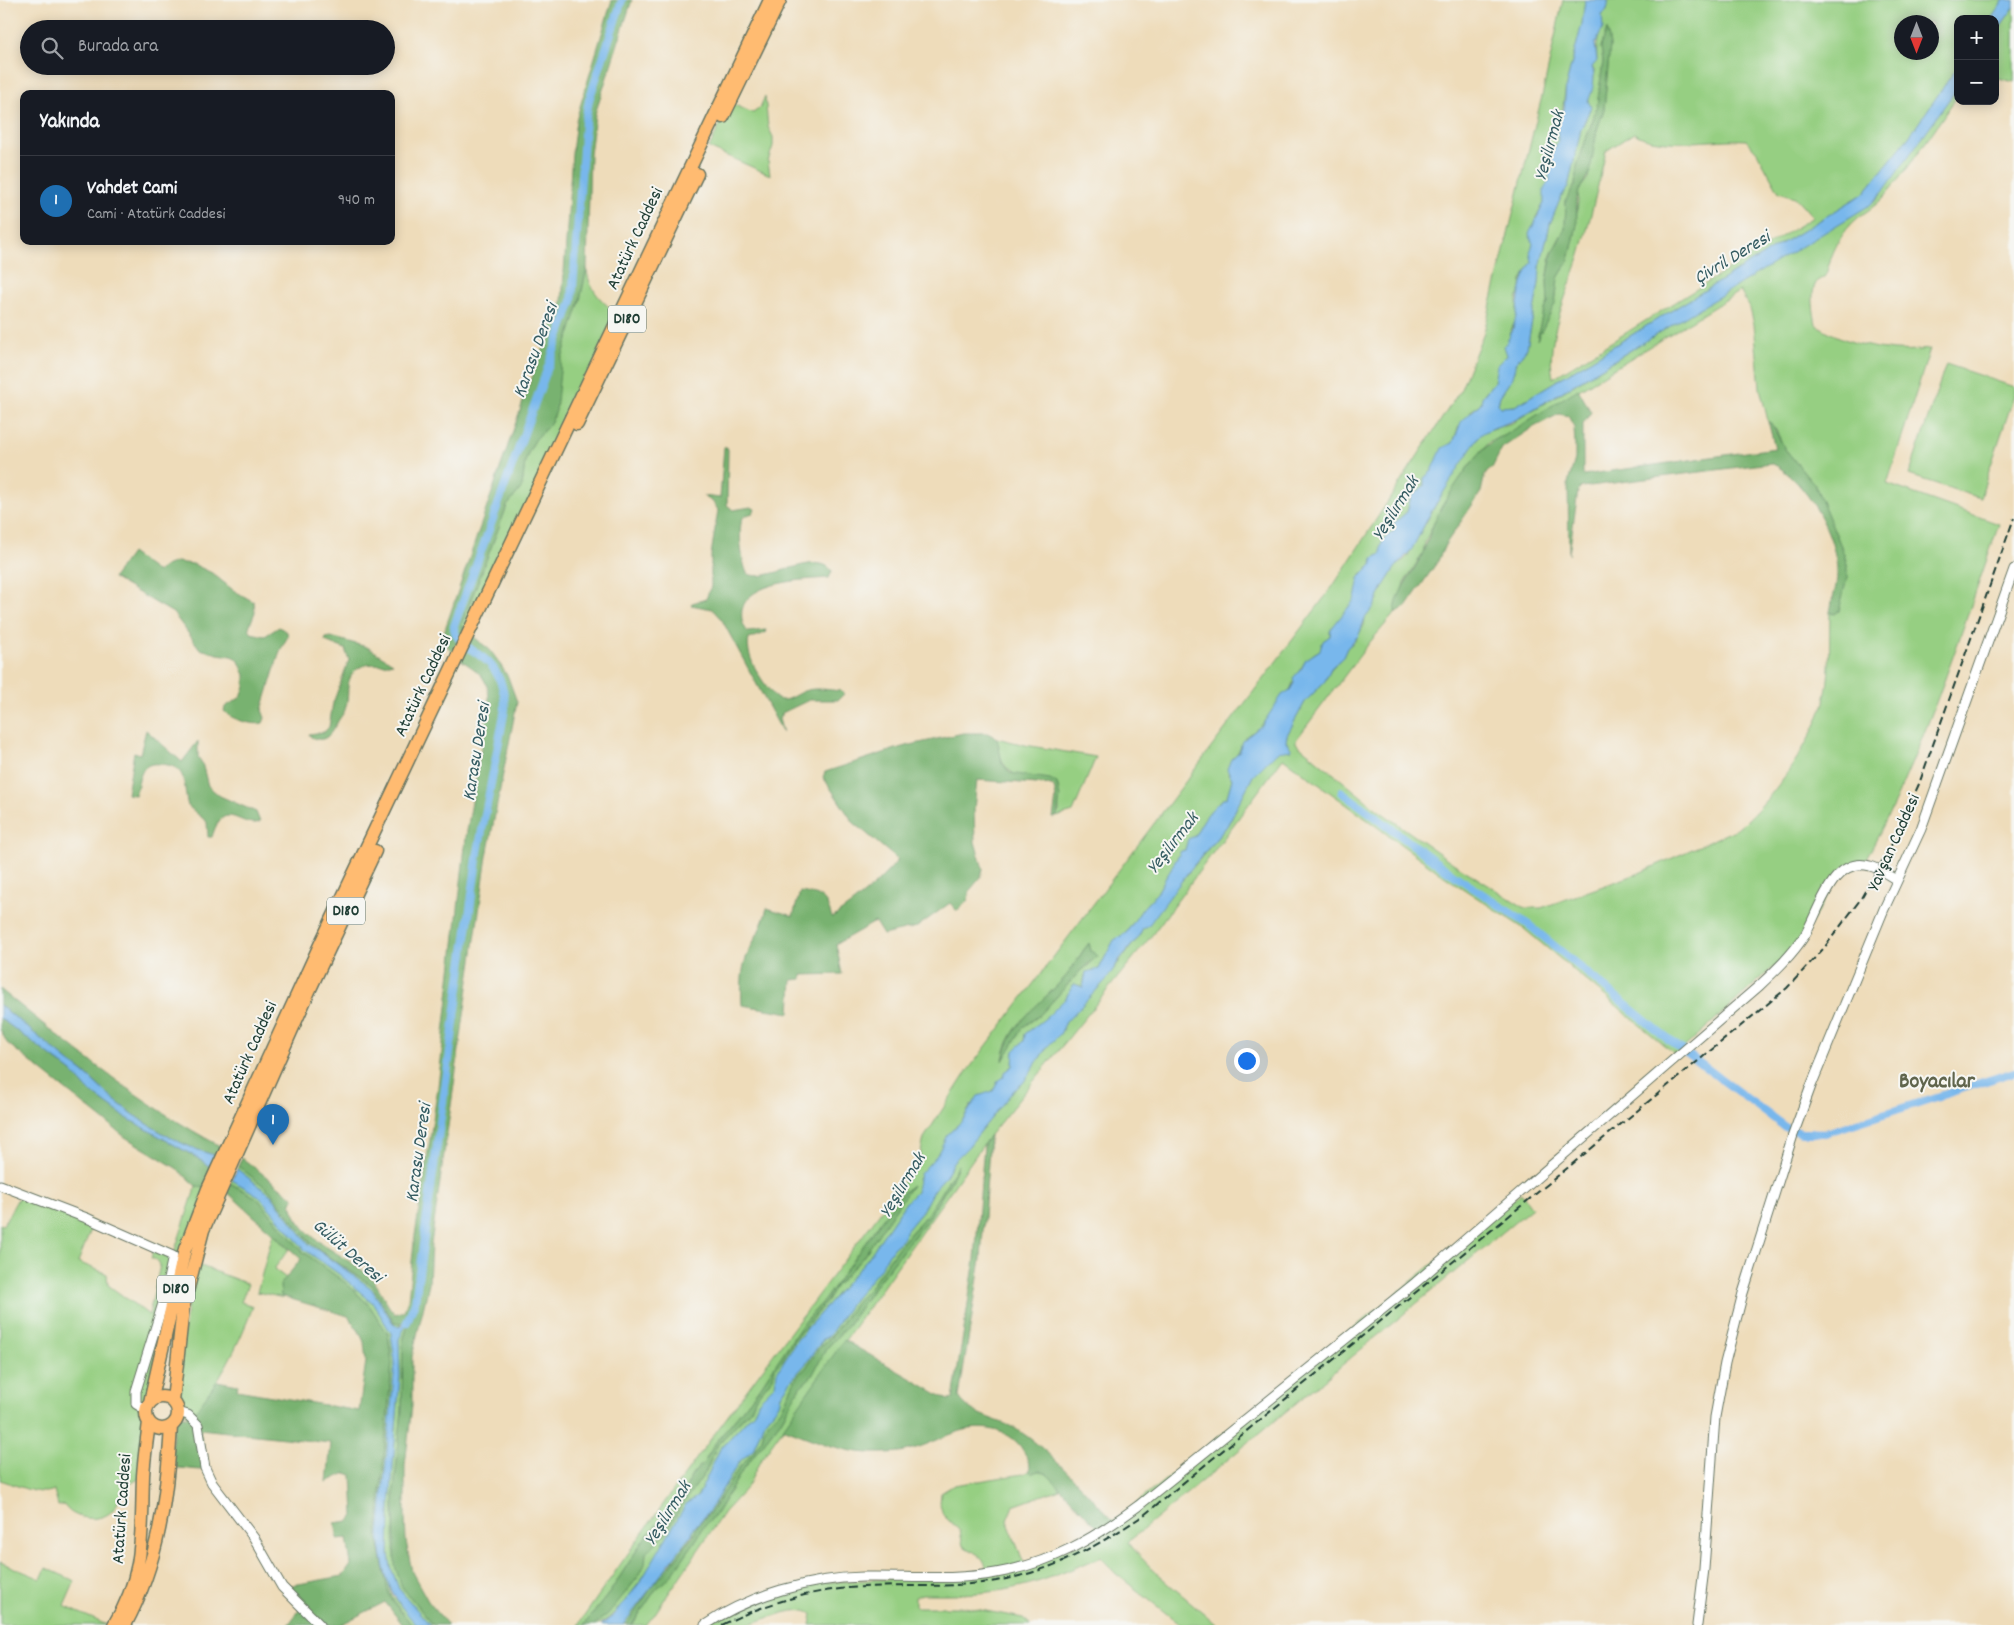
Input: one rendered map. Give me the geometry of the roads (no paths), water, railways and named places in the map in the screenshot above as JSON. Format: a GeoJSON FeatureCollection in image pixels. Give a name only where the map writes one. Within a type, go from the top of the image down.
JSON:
{"type":"FeatureCollection","features":[{"type":"Feature","properties":{"kind":"highway","name":"Atatürk Caddesi"},"geometry":{"type":"LineString","coordinates":[[472,635],[770,0]]}},
{"type":"Feature","properties":{"kind":"highway","name":"Atatürk Caddesi"},"geometry":{"type":"LineString","coordinates":[[114,1625],[128,1598],[139,1564],[143,1527],[144,1466],[148,1411],[186,1249],[309,991],[460,659],[780,0]]}},
{"type":"Feature","properties":{"kind":"highway","name":"Atatürk Caddesi"},"geometry":{"type":"LineString","coordinates":[[125,1625],[143,1589],[161,1530],[167,1485],[171,1426],[177,1418],[179,1332],[189,1278],[218,1181]]}},
{"type":"Feature","properties":{"kind":"highway"},"geometry":{"type":"LineString","coordinates":[[171,1426],[159,1429],[148,1411],[161,1396],[176,1406]]}},
{"type":"Feature","properties":{"kind":"street","name":"Yavşan Caddesi"},"geometry":{"type":"LineString","coordinates":[[1697,1625],[1704,1569],[1707,1500],[1715,1417],[1724,1368],[1743,1292],[1796,1125],[1945,768],[2014,569]]}},
{"type":"Feature","properties":{"kind":"street"},"geometry":{"type":"LineString","coordinates":[[706,1625],[737,1607],[810,1583],[846,1577],[951,1577],[994,1574],[1041,1561],[1093,1538],[1138,1506],[1415,1283],[1564,1156],[1678,1053],[1759,986],[1789,956],[1804,935],[1830,885],[1842,871],[1853,866],[1869,865],[1897,880]]}},
{"type":"Feature","properties":{"kind":"street"},"geometry":{"type":"LineString","coordinates":[[0,1185],[89,1219],[173,1256],[163,1304],[136,1391],[136,1404],[148,1411]]}},
{"type":"Feature","properties":{"kind":"street"},"geometry":{"type":"LineString","coordinates":[[176,1406],[198,1425],[204,1468],[212,1484],[254,1538],[282,1587],[320,1625]]}},
{"type":"Feature","properties":{"kind":"water"},"geometry":{"type":"Polygon","coordinates":[[[1585,0],[1608,0],[1608,6],[1602,15],[1603,28],[1595,44],[1597,61],[1592,67],[1594,75],[1593,84],[1588,101],[1591,107],[1581,129],[1568,187],[1561,197],[1550,224],[1540,267],[1539,283],[1527,348],[1517,361],[1511,380],[1500,396],[1498,404],[1501,407],[1515,406],[1863,194],[1909,137],[1954,72],[1954,93],[1885,189],[1870,205],[1522,416],[1479,436],[1431,512],[1412,549],[1395,568],[1383,587],[1374,607],[1365,618],[1359,635],[1347,648],[1343,657],[1331,668],[1325,681],[1305,702],[1287,735],[1286,741],[1292,750],[1277,752],[1253,776],[1227,826],[1189,871],[1148,926],[1143,928],[1107,979],[1066,1022],[1060,1034],[1047,1047],[1023,1083],[1013,1091],[968,1147],[953,1162],[946,1176],[934,1189],[921,1213],[907,1230],[901,1241],[893,1248],[879,1270],[852,1302],[829,1336],[823,1339],[805,1365],[793,1378],[781,1395],[779,1404],[763,1424],[753,1450],[739,1462],[710,1510],[693,1529],[692,1534],[623,1625],[601,1625],[614,1615],[641,1581],[686,1504],[698,1496],[720,1449],[754,1412],[759,1401],[775,1385],[777,1372],[797,1340],[868,1258],[907,1201],[916,1192],[920,1174],[937,1155],[947,1135],[962,1121],[978,1096],[993,1091],[998,1081],[1004,1077],[1005,1072],[1013,1066],[1014,1051],[1024,1041],[1025,1034],[1047,1017],[1065,999],[1074,984],[1083,987],[1086,972],[1099,969],[1114,940],[1126,933],[1143,908],[1157,893],[1181,851],[1185,850],[1188,839],[1195,836],[1208,814],[1227,797],[1232,779],[1227,769],[1231,759],[1239,752],[1242,741],[1262,725],[1282,695],[1290,690],[1294,683],[1293,678],[1302,668],[1305,660],[1320,650],[1323,641],[1330,636],[1331,629],[1355,599],[1359,578],[1372,565],[1373,558],[1381,554],[1383,541],[1394,531],[1394,523],[1407,512],[1411,497],[1424,486],[1424,478],[1432,471],[1442,448],[1453,443],[1461,422],[1481,403],[1482,397],[1494,382],[1497,365],[1507,355],[1504,346],[1514,326],[1522,283],[1532,262],[1530,252],[1533,244],[1529,234],[1544,203],[1544,189],[1550,179],[1548,173],[1549,156],[1558,142],[1557,129],[1564,109],[1566,85],[1582,24],[1585,0]]]}},
{"type":"Feature","properties":{"kind":"water"},"geometry":{"type":"Polygon","coordinates":[[[2004,0],[2014,0],[2014,7],[1999,28],[1999,15],[1994,15],[2004,0]]]}},
{"type":"Feature","properties":{"kind":"water"},"geometry":{"type":"Polygon","coordinates":[[[0,1005],[137,1117],[162,1133],[190,1147],[218,1156],[212,1168],[125,1117],[88,1090],[72,1072],[0,1018],[0,1005]]]}},
{"type":"Feature","properties":{"kind":"water"},"geometry":{"type":"Polygon","coordinates":[[[237,1169],[271,1195],[309,1244],[371,1288],[393,1323],[398,1326],[403,1325],[412,1314],[399,1339],[400,1376],[390,1505],[389,1554],[391,1568],[399,1589],[430,1625],[417,1625],[400,1604],[389,1584],[381,1550],[379,1535],[395,1363],[391,1333],[373,1303],[339,1274],[305,1250],[259,1196],[232,1180],[237,1169]]]}},
{"type":"Feature","properties":{"kind":"waterway","name":"Karasu Deresi"},"geometry":{"type":"LineString","coordinates":[[407,1322],[415,1302],[478,852],[505,709],[503,690],[496,672],[484,658],[457,637],[454,626],[572,301],[585,122],[589,100],[622,0]]}},
{"type":"Feature","properties":{"kind":"waterway"},"geometry":{"type":"LineString","coordinates":[[1342,792],[1448,871],[1529,925],[1665,1037],[1785,1127],[1801,1133],[1825,1133],[2014,1072]]}},
{"type":"Feature","properties":{"kind":"railway"},"geometry":{"type":"LineString","coordinates":[[722,1625],[773,1604],[827,1591],[864,1587],[963,1585],[1017,1577],[1056,1564],[1109,1537],[1144,1515],[1787,988],[1824,948],[1860,900],[1893,842],[1919,784],[2014,518]]}},
{"type":"Feature","properties":{"kind":"place","name":"Vahdet Cami"},"geometry":{"type":"Point","coordinates":[273,1145]}},
{"type":"Feature","properties":{"kind":"district","name":"Boyacılar"},"geometry":{"type":"Point","coordinates":[1937,1082]}},
{"type":"Feature","properties":{"kind":"water label","name":"Yeşilırmak"},"geometry":{"type":"Point","coordinates":[1551,146]}},
{"type":"Feature","properties":{"kind":"water label","name":"Çivril Deresi"},"geometry":{"type":"Point","coordinates":[1733,259]}},
{"type":"Feature","properties":{"kind":"water label","name":"Yeşilırmak"},"geometry":{"type":"Point","coordinates":[1397,509]}},
{"type":"Feature","properties":{"kind":"water label","name":"Yeşilırmak"},"geometry":{"type":"Point","coordinates":[1174,844]}},
{"type":"Feature","properties":{"kind":"water label","name":"Yeşilırmak"},"geometry":{"type":"Point","coordinates":[904,1186]}},
{"type":"Feature","properties":{"kind":"water label","name":"Gülüt Deresi"},"geometry":{"type":"Point","coordinates":[347,1252]}},
{"type":"Feature","properties":{"kind":"water label","name":"Yeşilırmak"},"geometry":{"type":"Point","coordinates":[669,1514]}}]}
